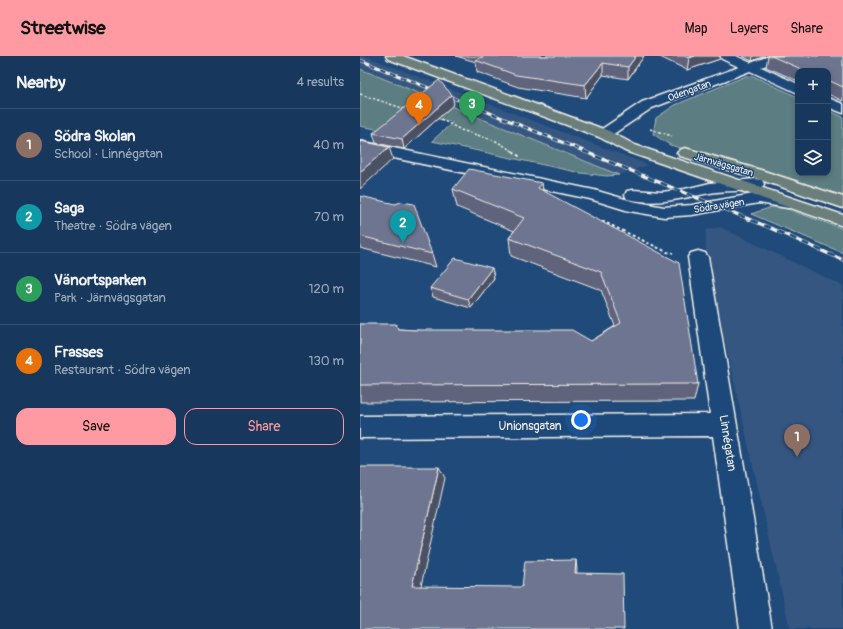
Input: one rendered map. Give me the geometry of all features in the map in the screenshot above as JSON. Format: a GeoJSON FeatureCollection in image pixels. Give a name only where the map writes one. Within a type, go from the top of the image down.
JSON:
{"type":"FeatureCollection","features":[{"type":"Feature","properties":{"kind":"main road","name":"Järnvägsgatan"},"geometry":{"type":"LineString","coordinates":[[392,56],[604,134],[630,148],[788,203]]}},
{"type":"Feature","properties":{"kind":"main road","name":"Järnvägsgatan"},"geometry":{"type":"LineString","coordinates":[[604,134],[638,140],[691,154],[758,174],[843,203]]}},
{"type":"Feature","properties":{"kind":"main road","name":"Södra vägen"},"geometry":{"type":"LineString","coordinates":[[788,203],[843,221]]}},
{"type":"Feature","properties":{"kind":"street"},"geometry":{"type":"LineString","coordinates":[[726,56],[795,88]]}},
{"type":"Feature","properties":{"kind":"street","name":"Odengatan"},"geometry":{"type":"LineString","coordinates":[[604,134],[647,105],[780,56]]}},
{"type":"Feature","properties":{"kind":"street"},"geometry":{"type":"LineString","coordinates":[[831,103],[843,109]]}},
{"type":"Feature","properties":{"kind":"street","name":"Södra vägen"},"geometry":{"type":"LineString","coordinates":[[360,146],[594,195],[630,206],[664,212],[692,210],[759,198],[788,203]]}},
{"type":"Feature","properties":{"kind":"street","name":"Södra vägen"},"geometry":{"type":"LineString","coordinates":[[594,195],[662,196],[735,185],[756,184],[787,189],[843,203]]}},
{"type":"Feature","properties":{"kind":"street","name":"Linnégatan"},"geometry":{"type":"LineString","coordinates":[[698,257],[756,629]]}},
{"type":"Feature","properties":{"kind":"street","name":"Unionsgatan"},"geometry":{"type":"LineString","coordinates":[[360,427],[725,425]]}},
{"type":"Feature","properties":{"kind":"path"},"geometry":{"type":"LineString","coordinates":[[360,94],[409,110]]}},
{"type":"Feature","properties":{"kind":"path"},"geometry":{"type":"LineString","coordinates":[[431,116],[439,117],[461,130],[496,141],[510,149],[524,161]]}},
{"type":"Feature","properties":{"kind":"path"},"geometry":{"type":"LineString","coordinates":[[599,220],[667,252],[698,257]]}},
{"type":"Feature","properties":{"kind":"shaded area"},"geometry":{"type":"Polygon","coordinates":[[[360,56],[365,56],[648,165],[619,175],[360,69],[360,56]]]}},
{"type":"Feature","properties":{"kind":"shaded area"},"geometry":{"type":"Polygon","coordinates":[[[720,227],[843,286],[843,629],[790,629],[706,258],[706,230],[720,227]]]}},
{"type":"Feature","properties":{"kind":"green space"},"geometry":{"type":"Polygon","coordinates":[[[360,69],[619,175],[607,176],[581,173],[432,141],[453,122],[403,112],[381,130],[360,126],[360,69]]]}},
{"type":"Feature","properties":{"kind":"green space"},"geometry":{"type":"Polygon","coordinates":[[[746,76],[753,76],[795,96],[795,176],[831,176],[831,111],[843,117],[843,196],[670,145],[653,134],[656,118],[675,105],[746,76]]]}},
{"type":"Feature","properties":{"kind":"green space"},"geometry":{"type":"Polygon","coordinates":[[[772,207],[787,209],[843,229],[843,253],[751,214],[772,207]]]}},
{"type":"Feature","properties":{"kind":"building"},"geometry":{"type":"Polygon","coordinates":[[[485,56],[636,56],[628,67],[603,63],[585,85],[516,75],[475,60],[485,56]]]}},
{"type":"Feature","properties":{"kind":"building"},"geometry":{"type":"Polygon","coordinates":[[[684,56],[695,56],[689,58],[684,56]]]}},
{"type":"Feature","properties":{"kind":"building"},"geometry":{"type":"Polygon","coordinates":[[[771,56],[843,56],[843,87],[831,81],[831,68],[799,68],[771,56]]]}},
{"type":"Feature","properties":{"kind":"building"},"geometry":{"type":"Polygon","coordinates":[[[439,80],[452,95],[402,139],[373,133],[439,80]]]}},
{"type":"Feature","properties":{"kind":"building"},"geometry":{"type":"Polygon","coordinates":[[[360,141],[389,147],[360,172],[360,141]]]}},
{"type":"Feature","properties":{"kind":"building"},"geometry":{"type":"Polygon","coordinates":[[[469,169],[542,183],[538,188],[679,263],[698,384],[360,385],[360,324],[396,324],[398,329],[416,330],[572,330],[591,341],[621,323],[601,272],[509,238],[524,218],[453,189],[469,169]]]}},
{"type":"Feature","properties":{"kind":"building"},"geometry":{"type":"Polygon","coordinates":[[[360,196],[395,204],[401,202],[414,204],[432,254],[360,236],[360,196]]]}},
{"type":"Feature","properties":{"kind":"building"},"geometry":{"type":"Polygon","coordinates":[[[455,258],[492,268],[468,299],[430,288],[455,258]]]}},
{"type":"Feature","properties":{"kind":"building"},"geometry":{"type":"Polygon","coordinates":[[[360,467],[439,467],[412,586],[522,587],[525,561],[576,560],[575,573],[623,574],[624,629],[360,629],[360,467]]]}},
{"type":"Feature","properties":{"kind":"railway"},"geometry":{"type":"LineString","coordinates":[[360,60],[586,152]]}},
{"type":"Feature","properties":{"kind":"railway"},"geometry":{"type":"LineString","coordinates":[[583,151],[768,227],[843,260]]}},
{"type":"Feature","properties":{"kind":"place","name":"Vänortsparken"},"geometry":{"type":"Point","coordinates":[472,124]}},
{"type":"Feature","properties":{"kind":"place","name":"Frasses"},"geometry":{"type":"Point","coordinates":[419,125]}},
{"type":"Feature","properties":{"kind":"place","name":"Saga"},"geometry":{"type":"Point","coordinates":[403,243]}},
{"type":"Feature","properties":{"kind":"place","name":"Södra Skolan"},"geometry":{"type":"Point","coordinates":[797,457]}}]}
